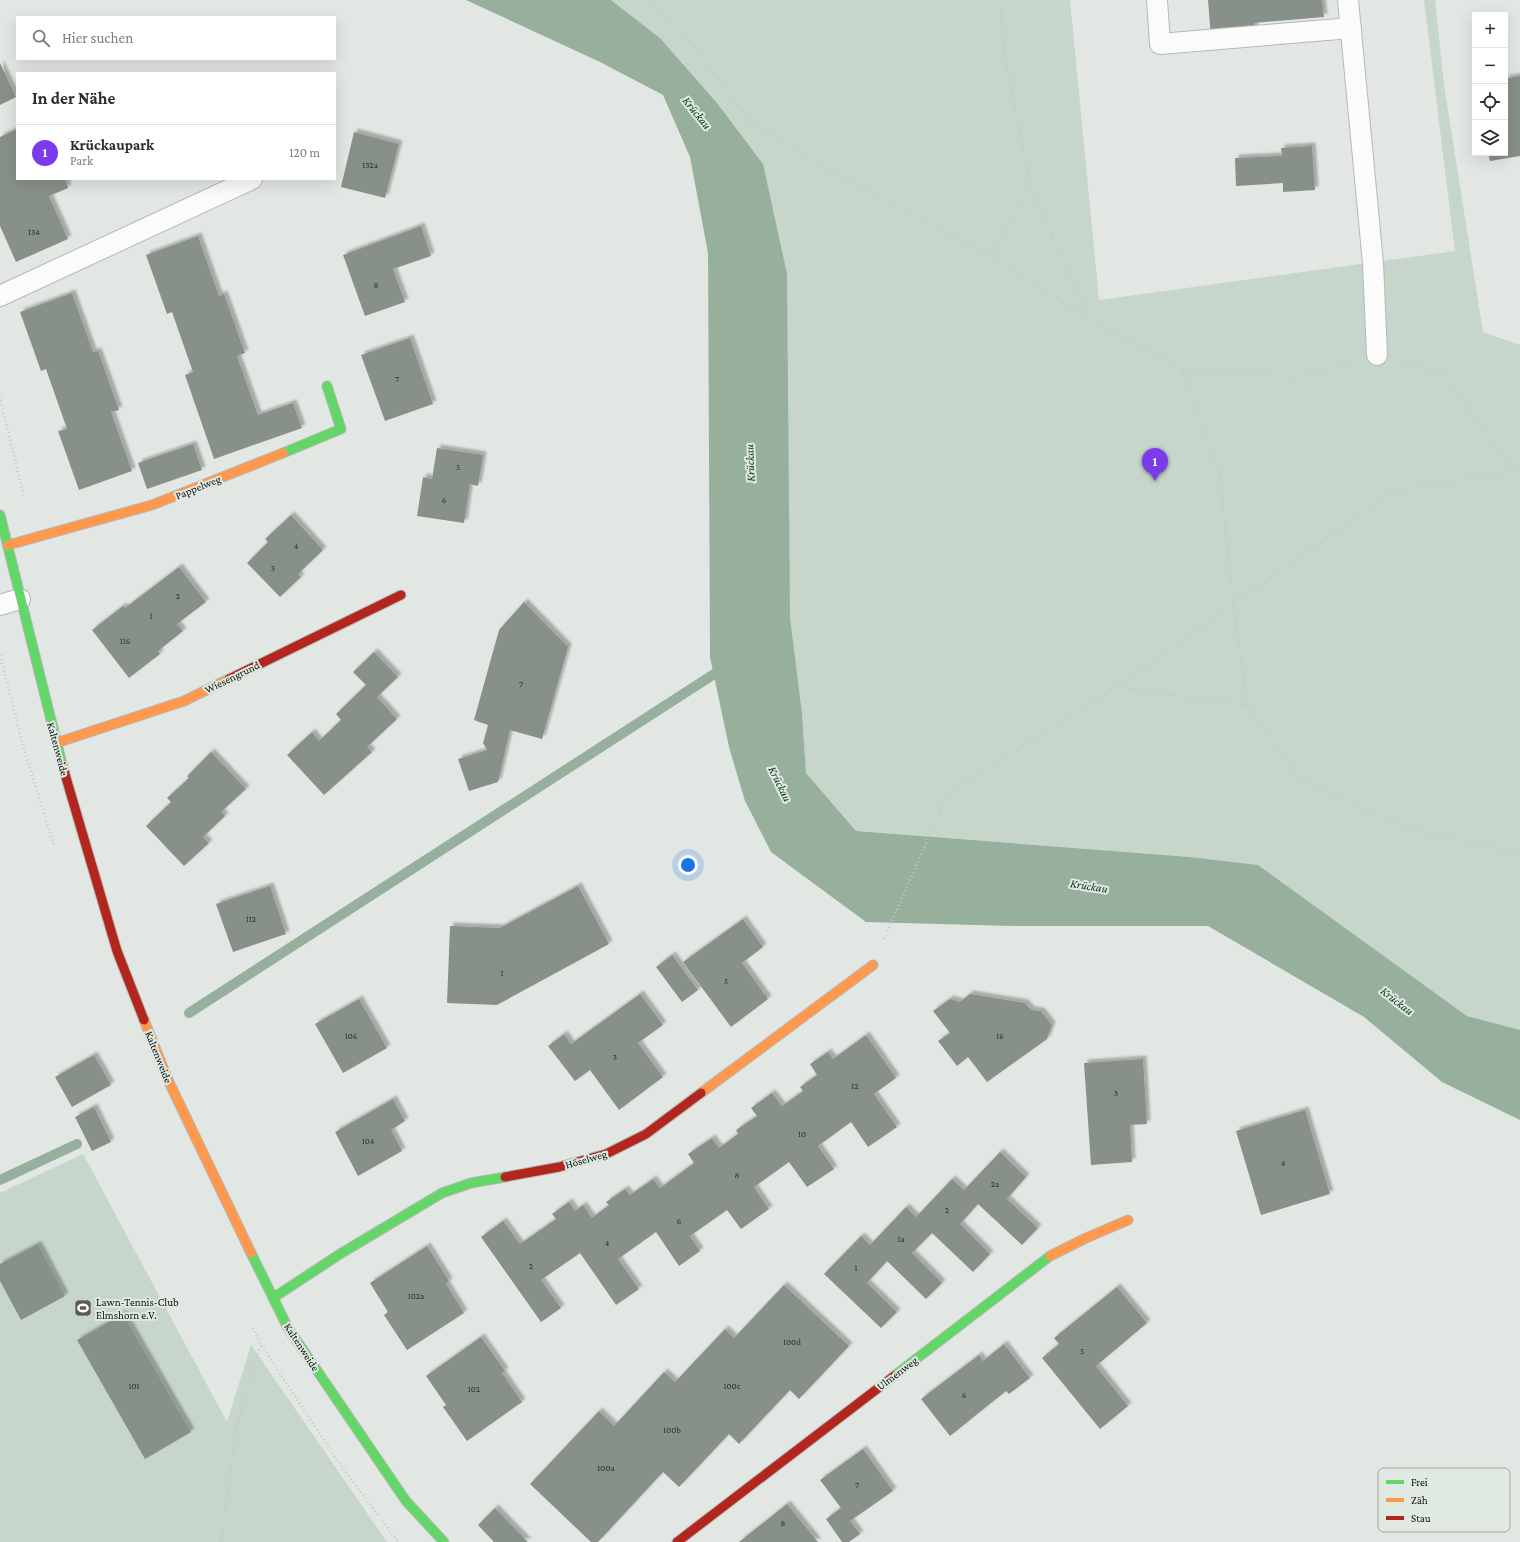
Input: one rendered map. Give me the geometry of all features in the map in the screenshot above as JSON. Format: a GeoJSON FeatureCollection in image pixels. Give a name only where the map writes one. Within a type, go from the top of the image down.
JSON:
{"type":"FeatureCollection","features":[{"type":"Feature","properties":{"kind":"street","name":"Pappelweg"},"geometry":{"type":"LineString","coordinates":[[8,545],[152,505],[341,429],[327,386]]}},
{"type":"Feature","properties":{"kind":"street","name":"Kaltenweide"},"geometry":{"type":"LineString","coordinates":[[0,515],[56,743],[116,951],[168,1080],[288,1328],[406,1501],[444,1542]]}},
{"type":"Feature","properties":{"kind":"street","name":"Wiesengrund"},"geometry":{"type":"LineString","coordinates":[[56,743],[184,700],[401,595]]}},
{"type":"Feature","properties":{"kind":"street","name":"Höselweg"},"geometry":{"type":"LineString","coordinates":[[273,1298],[340,1254],[442,1193],[471,1183],[558,1167],[606,1154],[646,1134],[873,965]]}},
{"type":"Feature","properties":{"kind":"street","name":"Ulmenweg"},"geometry":{"type":"LineString","coordinates":[[677,1542],[1048,1258],[1086,1238],[1128,1220]]}},
{"type":"Feature","properties":{"kind":"lane"},"geometry":{"type":"LineString","coordinates":[[1157,0],[1160,44],[1351,28]]}},
{"type":"Feature","properties":{"kind":"lane"},"geometry":{"type":"LineString","coordinates":[[1348,0],[1373,263],[1377,354]]}},
{"type":"Feature","properties":{"kind":"lane"},"geometry":{"type":"LineString","coordinates":[[0,296],[250,180]]}},
{"type":"Feature","properties":{"kind":"lane"},"geometry":{"type":"LineString","coordinates":[[0,605],[20,600]]}},
{"type":"Feature","properties":{"kind":"path"},"geometry":{"type":"LineString","coordinates":[[650,0],[678,24],[752,124],[849,182],[992,256],[1090,319],[1183,369],[1296,377],[1377,354],[1442,372],[1514,471],[1520,474]]}},
{"type":"Feature","properties":{"kind":"path"},"geometry":{"type":"LineString","coordinates":[[1000,0],[1004,53],[1030,185],[1090,319]]}},
{"type":"Feature","properties":{"kind":"path"},"geometry":{"type":"LineString","coordinates":[[992,256],[1030,185]]}},
{"type":"Feature","properties":{"kind":"path"},"geometry":{"type":"LineString","coordinates":[[1183,369],[1220,478],[1233,604],[1248,706],[1299,778],[1404,826],[1520,854]]}},
{"type":"Feature","properties":{"kind":"path"},"geometry":{"type":"LineString","coordinates":[[0,397],[33,537]]}},
{"type":"Feature","properties":{"kind":"path"},"geometry":{"type":"LineString","coordinates":[[873,965],[948,793],[1118,687],[1393,491],[1514,471]]}},
{"type":"Feature","properties":{"kind":"path"},"geometry":{"type":"LineString","coordinates":[[1118,687],[1248,706]]}},
{"type":"Feature","properties":{"kind":"path"},"geometry":{"type":"LineString","coordinates":[[221,1542],[236,1430],[260,1343]]}},
{"type":"Feature","properties":{"kind":"shaded area"},"geometry":{"type":"Polygon","coordinates":[[[611,0],[1070,0],[1099,300],[1455,251],[1424,0],[1435,0],[1444,85],[1483,332],[1520,345],[1520,1030],[1467,1016],[1257,865],[1190,857],[856,831],[806,773],[802,713],[790,617],[717,103],[660,38],[611,0]]]}},
{"type":"Feature","properties":{"kind":"shaded area","name":"Lawn-Tennis-Club Elmshorn e.V."},"geometry":{"type":"Polygon","coordinates":[[[83,1154],[227,1422],[251,1345],[387,1542],[0,1542],[0,1193],[83,1154]]]}},
{"type":"Feature","properties":{"kind":"water","name":"Krückau"},"geometry":{"type":"Polygon","coordinates":[[[466,0],[611,0],[660,38],[717,103],[763,164],[787,274],[790,617],[802,713],[806,773],[856,831],[1190,857],[1258,865],[1467,1016],[1520,1030],[1520,1120],[1442,1082],[1364,1017],[1208,926],[1012,926],[866,922],[771,852],[745,801],[729,747],[710,657],[708,253],[690,157],[663,95],[600,62],[466,0]]]}},
{"type":"Feature","properties":{"kind":"building"},"geometry":{"type":"Polygon","coordinates":[[[1208,0],[1322,0],[1324,17],[1254,23],[1255,33],[1211,38],[1208,0]]]}},
{"type":"Feature","properties":{"kind":"building"},"geometry":{"type":"Polygon","coordinates":[[[0,63],[16,97],[0,105],[0,63]]]}},
{"type":"Feature","properties":{"kind":"building"},"geometry":{"type":"Polygon","coordinates":[[[1520,76],[1520,156],[1490,161],[1489,156],[1508,156],[1508,78],[1520,76]]]}},
{"type":"Feature","properties":{"kind":"building"},"geometry":{"type":"Polygon","coordinates":[[[16,129],[16,180],[65,180],[68,188],[49,196],[68,239],[16,262],[0,226],[0,137],[16,129]]]}},
{"type":"Feature","properties":{"kind":"building"},"geometry":{"type":"Polygon","coordinates":[[[354,132],[399,144],[385,198],[341,187],[354,132]]]}},
{"type":"Feature","properties":{"kind":"building"},"geometry":{"type":"Polygon","coordinates":[[[1312,146],[1315,190],[1283,192],[1283,183],[1236,186],[1235,158],[1282,156],[1281,148],[1312,146]]]}},
{"type":"Feature","properties":{"kind":"building"},"geometry":{"type":"Polygon","coordinates":[[[421,226],[431,256],[393,269],[405,302],[365,316],[343,255],[421,226]]]}},
{"type":"Feature","properties":{"kind":"building"},"geometry":{"type":"Polygon","coordinates":[[[198,236],[219,296],[224,294],[245,353],[237,356],[258,415],[293,403],[302,428],[214,459],[185,375],[193,372],[172,312],[167,314],[146,255],[198,236]]]}},
{"type":"Feature","properties":{"kind":"building"},"geometry":{"type":"Polygon","coordinates":[[[72,293],[93,352],[98,351],[119,410],[111,412],[132,471],[79,490],[58,431],[67,429],[46,369],[41,371],[20,312],[72,293]]]}},
{"type":"Feature","properties":{"kind":"building"},"geometry":{"type":"Polygon","coordinates":[[[410,338],[433,404],[385,421],[361,355],[410,338]]]}},
{"type":"Feature","properties":{"kind":"building"},"geometry":{"type":"Polygon","coordinates":[[[193,444],[202,470],[147,489],[138,463],[193,444]]]}},
{"type":"Feature","properties":{"kind":"building"},"geometry":{"type":"Polygon","coordinates":[[[437,448],[483,455],[478,486],[470,484],[464,523],[417,516],[423,477],[432,479],[437,448]]]}},
{"type":"Feature","properties":{"kind":"building"},"geometry":{"type":"Polygon","coordinates":[[[291,515],[323,550],[298,574],[301,577],[280,597],[247,563],[268,542],[265,539],[291,515]]]}},
{"type":"Feature","properties":{"kind":"building"},"geometry":{"type":"Polygon","coordinates":[[[179,567],[206,602],[177,624],[183,631],[158,651],[160,654],[129,678],[92,630],[123,606],[125,608],[179,567]]]}},
{"type":"Feature","properties":{"kind":"building"},"geometry":{"type":"Polygon","coordinates":[[[524,602],[568,647],[542,739],[510,730],[498,782],[469,791],[458,759],[487,750],[483,743],[488,725],[474,720],[499,630],[524,602]]]}},
{"type":"Feature","properties":{"kind":"building"},"geometry":{"type":"Polygon","coordinates":[[[374,652],[398,677],[377,697],[397,719],[367,747],[372,752],[324,795],[287,755],[312,732],[319,741],[341,720],[336,714],[366,685],[353,672],[374,652]]]}},
{"type":"Feature","properties":{"kind":"building"},"geometry":{"type":"Polygon","coordinates":[[[211,752],[246,789],[221,812],[225,816],[203,837],[209,843],[184,866],[146,826],[171,802],[167,798],[189,778],[187,776],[211,752]]]}},
{"type":"Feature","properties":{"kind":"building"},"geometry":{"type":"Polygon","coordinates":[[[270,886],[286,934],[233,952],[216,904],[270,886]]]}},
{"type":"Feature","properties":{"kind":"building"},"geometry":{"type":"Polygon","coordinates":[[[578,886],[609,944],[497,1005],[447,1003],[450,926],[500,928],[578,886]]]}},
{"type":"Feature","properties":{"kind":"building"},"geometry":{"type":"Polygon","coordinates":[[[743,919],[763,947],[742,963],[768,999],[731,1027],[683,962],[743,919]]]}},
{"type":"Feature","properties":{"kind":"building"},"geometry":{"type":"Polygon","coordinates":[[[672,955],[698,990],[682,1002],[656,967],[672,955]]]}},
{"type":"Feature","properties":{"kind":"building"},"geometry":{"type":"Polygon","coordinates":[[[640,994],[663,1025],[638,1043],[663,1077],[619,1110],[590,1070],[575,1081],[548,1046],[564,1034],[571,1044],[640,994]]]}},
{"type":"Feature","properties":{"kind":"building"},"geometry":{"type":"Polygon","coordinates":[[[970,994],[1025,1003],[1031,1010],[1041,1011],[1052,1025],[1047,1039],[987,1082],[968,1057],[957,1066],[938,1041],[950,1033],[933,1011],[950,999],[960,1002],[970,994]]]}},
{"type":"Feature","properties":{"kind":"building"},"geometry":{"type":"Polygon","coordinates":[[[359,999],[387,1048],[343,1073],[315,1024],[359,999]]]}},
{"type":"Feature","properties":{"kind":"building"},"geometry":{"type":"Polygon","coordinates":[[[866,1035],[896,1078],[874,1094],[897,1127],[868,1147],[851,1122],[818,1146],[834,1169],[807,1187],[789,1162],[754,1187],[769,1209],[741,1229],[727,1210],[690,1236],[700,1251],[679,1266],[656,1232],[618,1259],[639,1289],[616,1305],[580,1253],[541,1280],[561,1308],[541,1322],[481,1237],[503,1221],[520,1244],[556,1219],[552,1214],[569,1202],[575,1211],[583,1205],[592,1218],[609,1205],[606,1202],[625,1189],[630,1195],[653,1179],[660,1188],[694,1163],[688,1154],[712,1138],[719,1148],[738,1134],[736,1130],[757,1116],[751,1108],[772,1093],[782,1106],[803,1091],[800,1087],[817,1075],[810,1064],[828,1052],[833,1059],[866,1035]]]}},
{"type":"Feature","properties":{"kind":"building"},"geometry":{"type":"Polygon","coordinates":[[[94,1055],[111,1085],[72,1107],[55,1077],[94,1055]]]}},
{"type":"Feature","properties":{"kind":"building"},"geometry":{"type":"Polygon","coordinates":[[[1143,1059],[1147,1124],[1130,1125],[1132,1162],[1091,1165],[1084,1063],[1143,1059]]]}},
{"type":"Feature","properties":{"kind":"building"},"geometry":{"type":"Polygon","coordinates":[[[393,1099],[405,1121],[391,1130],[402,1151],[358,1176],[335,1132],[393,1099]]]}},
{"type":"Feature","properties":{"kind":"building"},"geometry":{"type":"Polygon","coordinates":[[[94,1107],[111,1142],[92,1151],[75,1117],[94,1107]]]}},
{"type":"Feature","properties":{"kind":"building"},"geometry":{"type":"Polygon","coordinates":[[[1305,1110],[1330,1194],[1261,1215],[1236,1131],[1305,1110]]]}},
{"type":"Feature","properties":{"kind":"building"},"geometry":{"type":"Polygon","coordinates":[[[1000,1152],[1026,1177],[1007,1199],[1038,1228],[1022,1245],[978,1204],[960,1224],[990,1254],[973,1272],[932,1233],[912,1253],[942,1283],[926,1299],[887,1261],[867,1283],[897,1312],[881,1328],[824,1274],[861,1236],[870,1245],[906,1207],[916,1217],[952,1179],[964,1190],[1000,1152]]]}},
{"type":"Feature","properties":{"kind":"building"},"geometry":{"type":"Polygon","coordinates":[[[38,1244],[65,1296],[21,1320],[0,1281],[0,1264],[38,1244]]]}},
{"type":"Feature","properties":{"kind":"building"},"geometry":{"type":"Polygon","coordinates":[[[427,1246],[449,1281],[446,1284],[464,1313],[407,1350],[384,1315],[388,1312],[370,1283],[427,1246]]]}},
{"type":"Feature","properties":{"kind":"building"},"geometry":{"type":"Polygon","coordinates":[[[784,1285],[849,1346],[799,1399],[790,1390],[739,1444],[729,1434],[679,1487],[663,1472],[598,1542],[591,1542],[530,1484],[599,1411],[614,1426],[664,1372],[675,1382],[725,1329],[734,1338],[784,1285]]]}},
{"type":"Feature","properties":{"kind":"building"},"geometry":{"type":"Polygon","coordinates":[[[1117,1287],[1147,1323],[1096,1366],[1128,1406],[1100,1429],[1042,1358],[1059,1344],[1054,1338],[1117,1287]]]}},
{"type":"Feature","properties":{"kind":"building"},"geometry":{"type":"Polygon","coordinates":[[[123,1314],[191,1432],[145,1459],[77,1340],[123,1314]]]}},
{"type":"Feature","properties":{"kind":"building"},"geometry":{"type":"Polygon","coordinates":[[[481,1337],[505,1371],[502,1373],[522,1402],[467,1441],[443,1407],[446,1405],[426,1376],[481,1337]]]}},
{"type":"Feature","properties":{"kind":"building"},"geometry":{"type":"Polygon","coordinates":[[[1004,1344],[1030,1378],[1009,1394],[1006,1391],[950,1436],[921,1399],[979,1355],[983,1361],[1004,1344]]]}},
{"type":"Feature","properties":{"kind":"building"},"geometry":{"type":"Polygon","coordinates":[[[863,1449],[893,1491],[850,1521],[860,1534],[849,1542],[842,1542],[826,1519],[841,1508],[820,1480],[863,1449]]]}},
{"type":"Feature","properties":{"kind":"building"},"geometry":{"type":"Polygon","coordinates":[[[787,1504],[818,1542],[739,1542],[787,1504]]]}},
{"type":"Feature","properties":{"kind":"building"},"geometry":{"type":"Polygon","coordinates":[[[495,1508],[528,1542],[494,1542],[478,1525],[495,1508]]]}},
{"type":"Feature","properties":{"kind":"waterway"},"geometry":{"type":"LineString","coordinates":[[189,1013],[725,667]]}},
{"type":"Feature","properties":{"kind":"waterway"},"geometry":{"type":"LineString","coordinates":[[0,1180],[77,1144]]}},
{"type":"Feature","properties":{"kind":"traffic: fast"},"geometry":{"type":"LineString","coordinates":[[283,453],[341,429],[327,386]]}},
{"type":"Feature","properties":{"kind":"traffic: fast"},"geometry":{"type":"LineString","coordinates":[[0,515],[62,764]]}},
{"type":"Feature","properties":{"kind":"traffic: fast"},"geometry":{"type":"LineString","coordinates":[[273,1298],[340,1254],[442,1193],[471,1183],[505,1177]]}},
{"type":"Feature","properties":{"kind":"traffic: fast"},"geometry":{"type":"LineString","coordinates":[[251,1253],[288,1328],[406,1501],[444,1542]]}},
{"type":"Feature","properties":{"kind":"traffic: fast"},"geometry":{"type":"LineString","coordinates":[[894,1376],[1050,1256]]}},
{"type":"Feature","properties":{"kind":"traffic: slow"},"geometry":{"type":"LineString","coordinates":[[8,545],[152,505],[283,453]]}},
{"type":"Feature","properties":{"kind":"traffic: slow"},"geometry":{"type":"LineString","coordinates":[[56,743],[184,701],[229,679]]}},
{"type":"Feature","properties":{"kind":"traffic: slow"},"geometry":{"type":"LineString","coordinates":[[701,1093],[873,965]]}},
{"type":"Feature","properties":{"kind":"traffic: slow"},"geometry":{"type":"LineString","coordinates":[[144,1020],[168,1080],[251,1253]]}},
{"type":"Feature","properties":{"kind":"traffic: slow"},"geometry":{"type":"LineString","coordinates":[[1050,1256],[1086,1238],[1128,1220]]}},
{"type":"Feature","properties":{"kind":"traffic: jam"},"geometry":{"type":"LineString","coordinates":[[229,679],[401,595]]}},
{"type":"Feature","properties":{"kind":"traffic: jam"},"geometry":{"type":"LineString","coordinates":[[62,764],[117,951],[144,1020]]}},
{"type":"Feature","properties":{"kind":"traffic: jam"},"geometry":{"type":"LineString","coordinates":[[505,1177],[559,1167],[606,1154],[646,1134],[701,1093]]}},
{"type":"Feature","properties":{"kind":"traffic: jam"},"geometry":{"type":"LineString","coordinates":[[677,1542],[894,1376]]}},
{"type":"Feature","properties":{"kind":"place","name":"Krückaupark"},"geometry":{"type":"Point","coordinates":[1155,481]}},
{"type":"Feature","properties":{"kind":"place","name":"Lawn-Tennis-Club Elmshorn e.V."},"geometry":{"type":"Point","coordinates":[83,1308]}}]}
